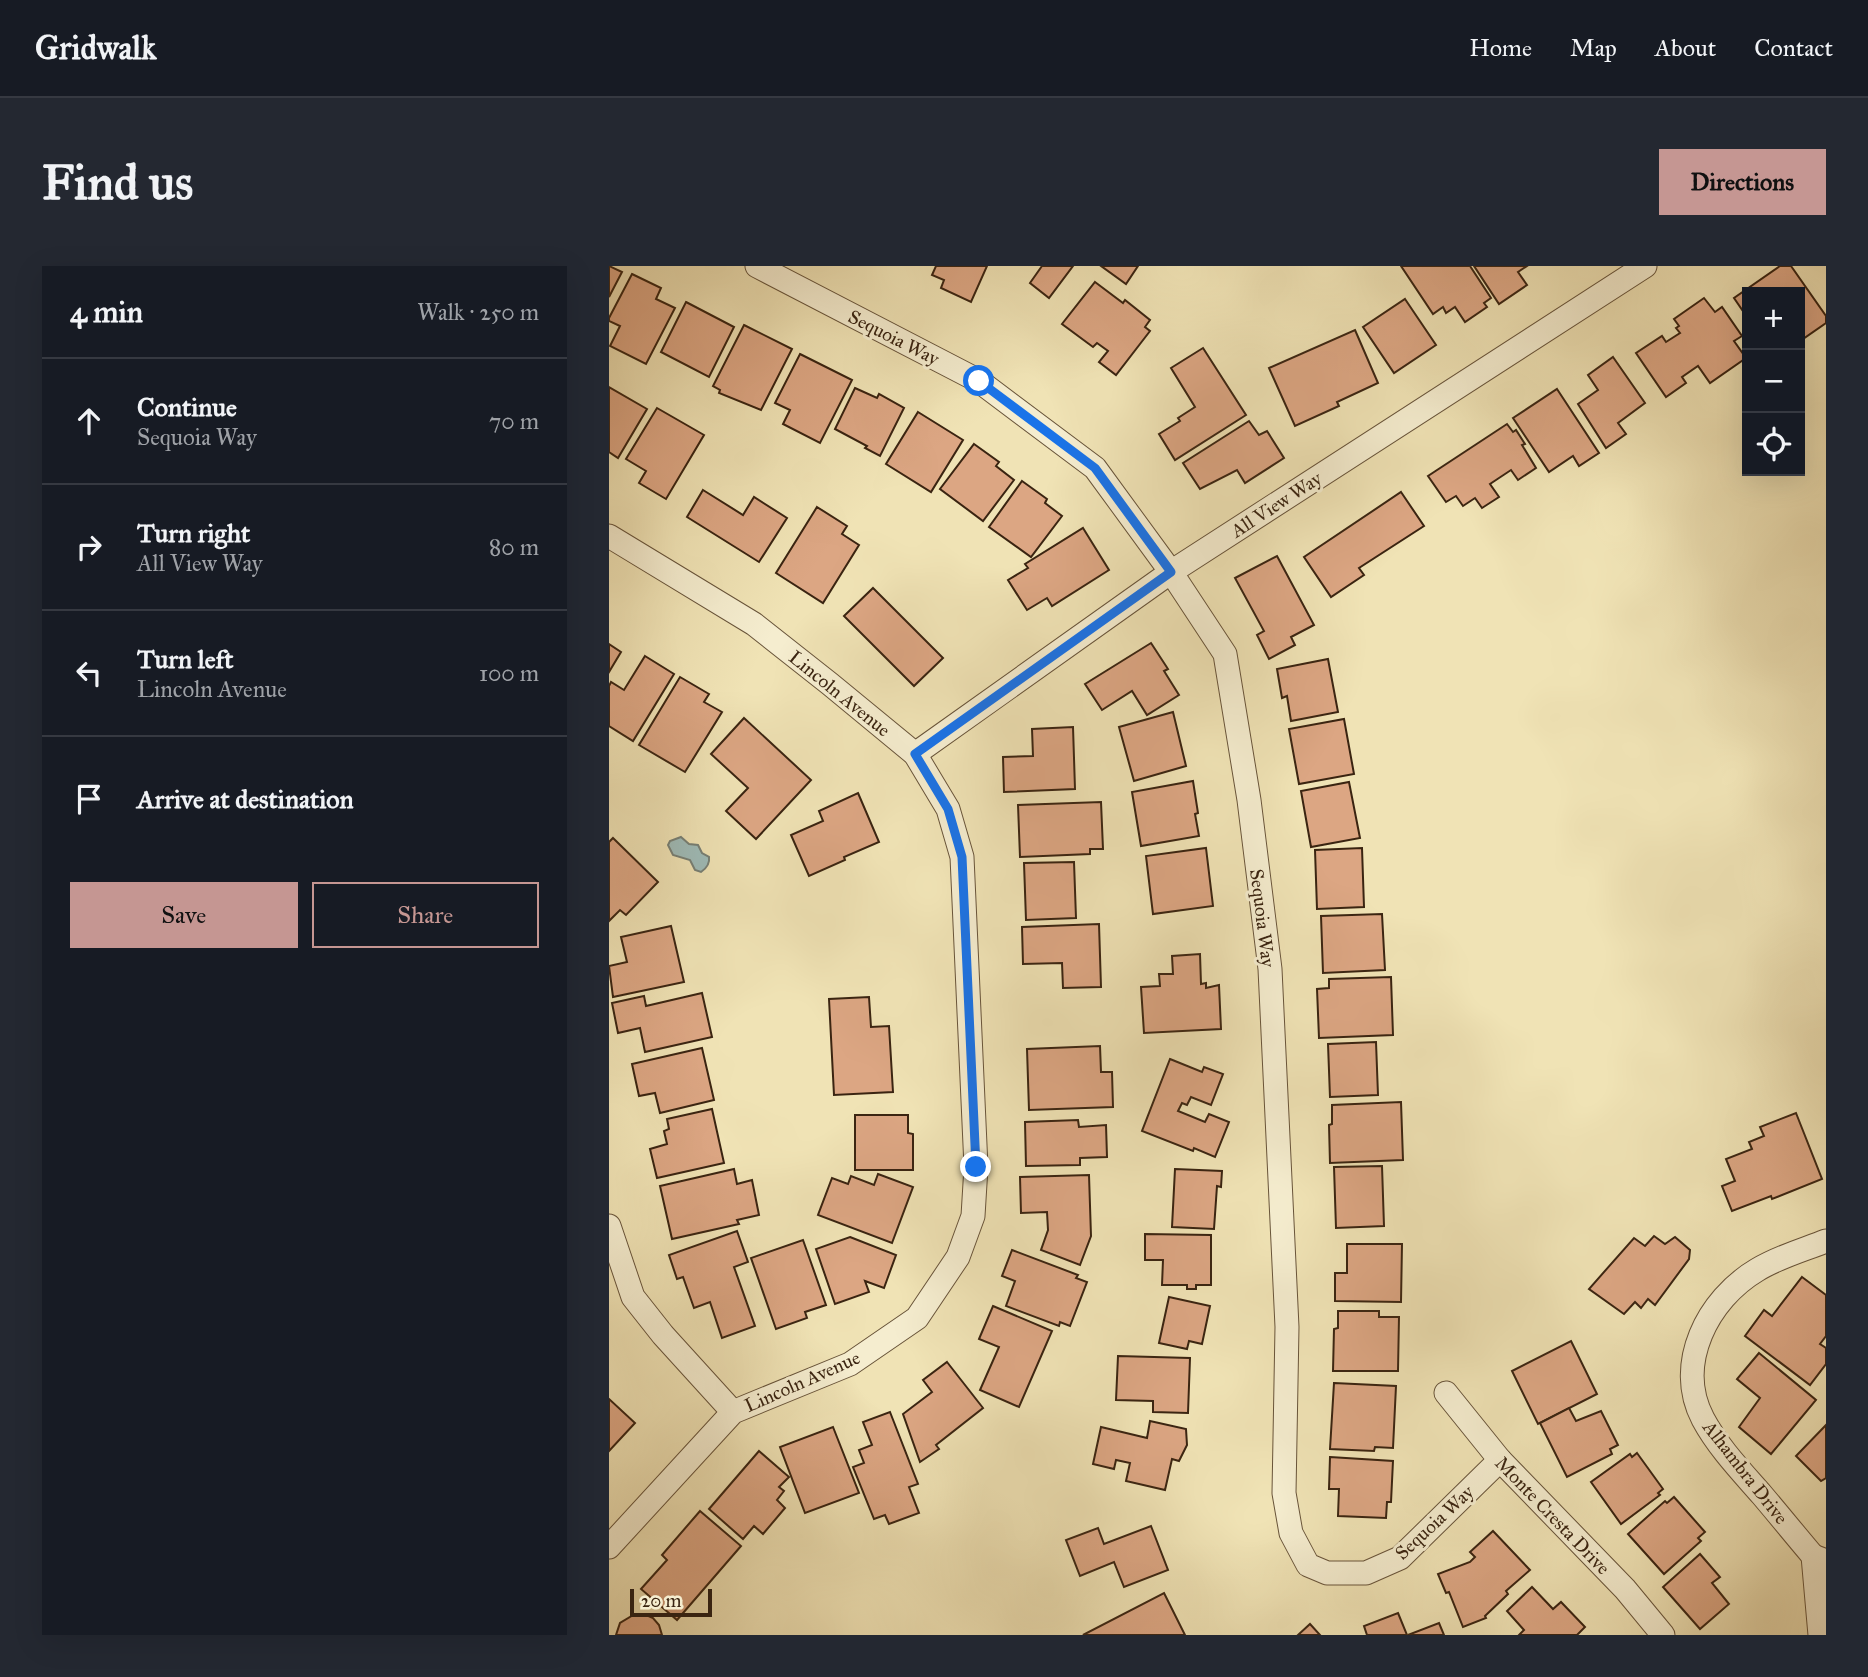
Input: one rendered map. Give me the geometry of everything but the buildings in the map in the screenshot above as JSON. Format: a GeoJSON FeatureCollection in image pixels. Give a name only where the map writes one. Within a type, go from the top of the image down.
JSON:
{"type":"FeatureCollection","features":[{"type":"Feature","properties":{"kind":"street","name":"Sequoia Way"},"geometry":{"type":"LineString","coordinates":[[757,266],[979,381],[1095,468],[1171,572],[1225,654],[1269,956],[1287,1327],[1284,1493],[1291,1534],[1308,1565],[1327,1573],[1366,1573],[1400,1558],[1500,1460]]}},
{"type":"Feature","properties":{"kind":"street","name":"All View Way"},"geometry":{"type":"LineString","coordinates":[[915,754],[1171,572],[1645,266]]}},
{"type":"Feature","properties":{"kind":"street","name":"Lincoln Avenue"},"geometry":{"type":"LineString","coordinates":[[609,536],[754,624],[830,684],[915,754],[948,809],[962,857],[976,1167],[973,1216],[958,1257],[917,1318],[850,1364],[733,1412],[609,1547]]}},
{"type":"Feature","properties":{"kind":"street"},"geometry":{"type":"LineString","coordinates":[[609,1226],[633,1297],[663,1335],[733,1412]]}},
{"type":"Feature","properties":{"kind":"street","name":"Alhambra Drive"},"geometry":{"type":"LineString","coordinates":[[1819,1559],[1730,1458],[1703,1420],[1695,1398],[1692,1374],[1697,1344],[1719,1301],[1757,1270],[1826,1241]]}},
{"type":"Feature","properties":{"kind":"street","name":"Monte Cresta Drive"},"geometry":{"type":"LineString","coordinates":[[1446,1393],[1500,1460],[1625,1589],[1663,1635]]}},
{"type":"Feature","properties":{"kind":"street"},"geometry":{"type":"LineString","coordinates":[[1819,1559],[1820,1635]]}},
{"type":"Feature","properties":{"kind":"water"},"geometry":{"type":"Polygon","coordinates":[[[681,837],[689,844],[698,845],[702,853],[709,857],[708,866],[701,872],[695,870],[690,860],[673,855],[668,845],[670,841],[681,837]]]}},
{"type":"Feature","properties":{"kind":"route"},"geometry":{"type":"LineString","coordinates":[[976,1167],[962,857],[948,809],[915,754],[1171,572],[1095,468],[979,381]]}}]}
